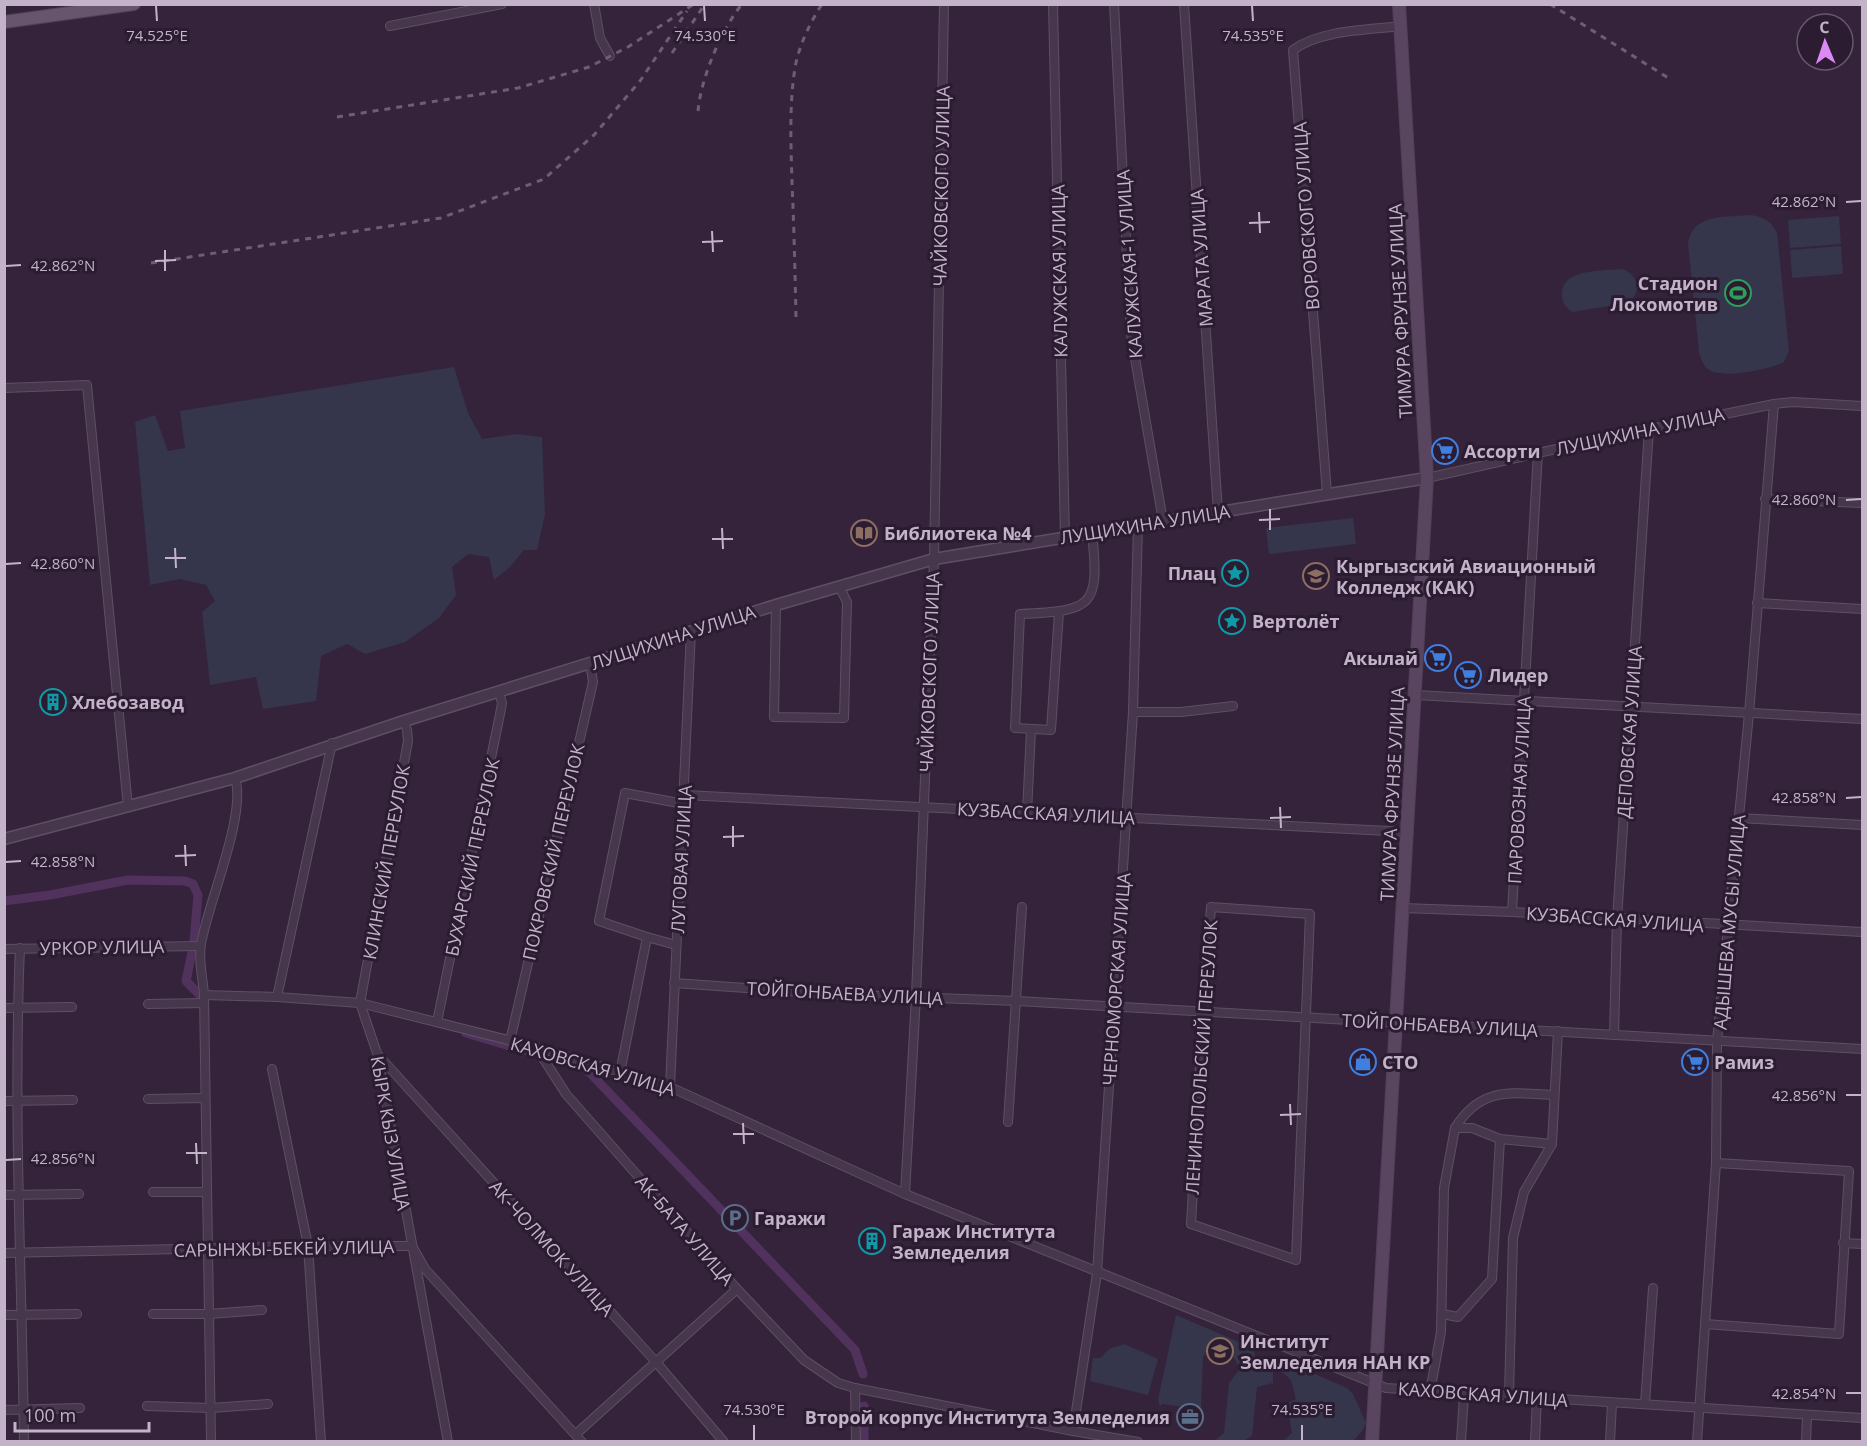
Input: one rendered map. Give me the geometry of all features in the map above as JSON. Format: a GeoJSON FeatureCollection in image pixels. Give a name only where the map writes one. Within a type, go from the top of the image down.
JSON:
{"type":"FeatureCollection","features":[{"type":"Feature","properties":{"kind":"main road"},"geometry":{"type":"LineString","coordinates":[[4,22],[134,4]]}},
{"type":"Feature","properties":{"kind":"main road","name":"ТИМУРА ФРУНЗЕ УЛИЦА"},"geometry":{"type":"LineString","coordinates":[[1372,1442],[1428,478],[1399,4]]}},
{"type":"Feature","properties":{"kind":"street"},"geometry":{"type":"LineString","coordinates":[[390,26],[502,4]]}},
{"type":"Feature","properties":{"kind":"street"},"geometry":{"type":"LineString","coordinates":[[594,4],[600,38],[609,56]]}},
{"type":"Feature","properties":{"kind":"street","name":"ЧАЙКОВСКОГО УЛИЦА"},"geometry":{"type":"LineString","coordinates":[[905,1194],[916,996],[934,559],[944,4]]}},
{"type":"Feature","properties":{"kind":"street","name":"КАЛУЖСКАЯ УЛИЦА"},"geometry":{"type":"LineString","coordinates":[[1053,4],[1065,537]]}},
{"type":"Feature","properties":{"kind":"street","name":"КАЛУЖСКАЯ-1 УЛИЦА"},"geometry":{"type":"LineString","coordinates":[[1114,4],[1131,334],[1163,521]]}},
{"type":"Feature","properties":{"kind":"street","name":"МАРАТА УЛИЦА"},"geometry":{"type":"LineString","coordinates":[[1184,4],[1218,512]]}},
{"type":"Feature","properties":{"kind":"street","name":"ВОРОВСКОГО УЛИЦА"},"geometry":{"type":"LineString","coordinates":[[1327,494],[1293,50],[1304,42],[1333,34],[1401,26]]}},
{"type":"Feature","properties":{"kind":"street"},"geometry":{"type":"LineString","coordinates":[[4,388],[87,385],[128,807]]}},
{"type":"Feature","properties":{"kind":"street","name":"ЛУЩИХИНА УЛИЦА"},"geometry":{"type":"LineString","coordinates":[[4,838],[235,778],[332,743],[776,605],[934,559],[1428,478],[1538,452],[1774,404],[1793,402],[1863,406]]}},
{"type":"Feature","properties":{"kind":"street","name":"АДЫШЕВА МУСЫ УЛИЦА"},"geometry":{"type":"LineString","coordinates":[[1697,1442],[1716,1163],[1718,1041],[1749,714],[1774,404]]}},
{"type":"Feature","properties":{"kind":"street","name":"ДЕПОВСКАЯ УЛИЦА"},"geometry":{"type":"LineString","coordinates":[[1614,1035],[1617,919],[1649,429]]}},
{"type":"Feature","properties":{"kind":"street","name":"ПАРОВОЗНАЯ УЛИЦА"},"geometry":{"type":"LineString","coordinates":[[1512,912],[1538,452]]}},
{"type":"Feature","properties":{"kind":"street"},"geometry":{"type":"LineString","coordinates":[[1765,499],[1863,503]]}},
{"type":"Feature","properties":{"kind":"street","name":"ЧЕРНОМОРСКАЯ УЛИЦА"},"geometry":{"type":"LineString","coordinates":[[1073,1431],[1097,1273],[1133,712],[1138,525]]}},
{"type":"Feature","properties":{"kind":"street"},"geometry":{"type":"LineString","coordinates":[[1059,612],[1051,730],[1015,728],[1020,614],[1059,612],[1083,605],[1090,596],[1095,570],[1092,533]]}},
{"type":"Feature","properties":{"kind":"street"},"geometry":{"type":"LineString","coordinates":[[776,605],[774,717],[844,718],[846,602],[839,586]]}},
{"type":"Feature","properties":{"kind":"street"},"geometry":{"type":"LineString","coordinates":[[1757,603],[1863,609]]}},
{"type":"Feature","properties":{"kind":"street","name":"ЛУГОВАЯ УЛИЦА"},"geometry":{"type":"LineString","coordinates":[[670,1087],[691,632]]}},
{"type":"Feature","properties":{"kind":"street","name":"ПОКРОВСКИЙ ПЕРЕУЛОК"},"geometry":{"type":"LineString","coordinates":[[510,1041],[592,682],[590,663]]}},
{"type":"Feature","properties":{"kind":"street","name":"БУХАРСКИЙ ПЕРЕУЛОК"},"geometry":{"type":"LineString","coordinates":[[437,1022],[502,703],[499,692]]}},
{"type":"Feature","properties":{"kind":"street"},"geometry":{"type":"LineString","coordinates":[[1416,695],[1749,714],[1863,718]]}},
{"type":"Feature","properties":{"kind":"street"},"geometry":{"type":"LineString","coordinates":[[1133,712],[1181,712],[1233,706]]}},
{"type":"Feature","properties":{"kind":"street","name":"КЛИНСКИЙ ПЕРЕУЛОК"},"geometry":{"type":"LineString","coordinates":[[360,1004],[408,741],[404,721]]}},
{"type":"Feature","properties":{"kind":"street"},"geometry":{"type":"LineString","coordinates":[[1027,812],[1031,730]]}},
{"type":"Feature","properties":{"kind":"street"},"geometry":{"type":"LineString","coordinates":[[277,997],[332,743]]}},
{"type":"Feature","properties":{"kind":"street"},"geometry":{"type":"LineString","coordinates":[[211,1442],[204,999],[200,946],[236,813],[239,789],[235,778]]}},
{"type":"Feature","properties":{"kind":"street","name":"КУЗБАССКАЯ УЛИЦА"},"geometry":{"type":"LineString","coordinates":[[647,937],[598,921],[625,793],[685,799],[924,806],[1408,832]]}},
{"type":"Feature","properties":{"kind":"street"},"geometry":{"type":"LineString","coordinates":[[1739,818],[1863,825]]}},
{"type":"Feature","properties":{"kind":"street"},"geometry":{"type":"LineString","coordinates":[[1008,1122],[1022,907]]}},
{"type":"Feature","properties":{"kind":"street","name":"ЛЕНИНОПОЛЬСКИЙ ПЕРЕУЛОК"},"geometry":{"type":"LineString","coordinates":[[1211,907],[1310,914],[1305,1018],[1296,1260],[1191,1224],[1211,907]]}},
{"type":"Feature","properties":{"kind":"street","name":"КУЗБАССКАЯ УЛИЦА"},"geometry":{"type":"LineString","coordinates":[[1404,908],[1863,932]]}},
{"type":"Feature","properties":{"kind":"street"},"geometry":{"type":"LineString","coordinates":[[620,1073],[647,937],[676,945]]}},
{"type":"Feature","properties":{"kind":"street","name":"УРКОР УЛИЦА"},"geometry":{"type":"LineString","coordinates":[[4,949],[200,946]]}},
{"type":"Feature","properties":{"kind":"street"},"geometry":{"type":"LineString","coordinates":[[20,948],[17,1007],[24,1442]]}},
{"type":"Feature","properties":{"kind":"street","name":"ТОЙГОНБАЕВА УЛИЦА"},"geometry":{"type":"LineString","coordinates":[[674,983],[830,994],[1017,1001],[1863,1049]]}},
{"type":"Feature","properties":{"kind":"street","name":"КАХОВСКАЯ УЛИЦА"},"geometry":{"type":"LineString","coordinates":[[148,1004],[204,999],[277,997],[360,1004],[536,1047],[670,1087],[905,1194],[1386,1388],[1863,1418]]}},
{"type":"Feature","properties":{"kind":"street","name":"КЫРК КЫЗ УЛИЦА"},"geometry":{"type":"LineString","coordinates":[[360,1004],[378,1056],[448,1442]]}},
{"type":"Feature","properties":{"kind":"street"},"geometry":{"type":"LineString","coordinates":[[4,1008],[72,1007]]}},
{"type":"Feature","properties":{"kind":"street"},"geometry":{"type":"LineString","coordinates":[[1509,1395],[1513,1238],[1524,1192],[1552,1144],[1558,1032]]}},
{"type":"Feature","properties":{"kind":"street","name":"АК-БАТА УЛИЦА"},"geometry":{"type":"LineString","coordinates":[[536,1047],[566,1094],[737,1289],[804,1360],[838,1383],[855,1388]]}},
{"type":"Feature","properties":{"kind":"street","name":"АК-ЧОЛМОК УЛИЦА"},"geometry":{"type":"LineString","coordinates":[[378,1056],[656,1362],[724,1442]]}},
{"type":"Feature","properties":{"kind":"street"},"geometry":{"type":"LineString","coordinates":[[272,1069],[308,1246],[321,1442]]}},
{"type":"Feature","properties":{"kind":"street"},"geometry":{"type":"LineString","coordinates":[[1430,1392],[1441,1332],[1444,1188],[1455,1128],[1469,1108],[1491,1096],[1512,1093],[1554,1095]]}},
{"type":"Feature","properties":{"kind":"street"},"geometry":{"type":"LineString","coordinates":[[148,1099],[206,1098]]}},
{"type":"Feature","properties":{"kind":"street"},"geometry":{"type":"LineString","coordinates":[[4,1101],[73,1100]]}},
{"type":"Feature","properties":{"kind":"street"},"geometry":{"type":"LineString","coordinates":[[1455,1128],[1472,1128],[1500,1139],[1552,1144]]}},
{"type":"Feature","properties":{"kind":"street"},"geometry":{"type":"LineString","coordinates":[[1442,1314],[1458,1317],[1492,1279],[1500,1139]]}},
{"type":"Feature","properties":{"kind":"street"},"geometry":{"type":"LineString","coordinates":[[1705,1324],[1839,1334],[1849,1171],[1716,1163]]}},
{"type":"Feature","properties":{"kind":"street"},"geometry":{"type":"LineString","coordinates":[[153,1192],[207,1192]]}},
{"type":"Feature","properties":{"kind":"street"},"geometry":{"type":"LineString","coordinates":[[4,1195],[78,1194]]}},
{"type":"Feature","properties":{"kind":"street"},"geometry":{"type":"LineString","coordinates":[[1843,1243],[1863,1244]]}},
{"type":"Feature","properties":{"kind":"street","name":"САРЫНЖЫ-БЕКЕЙ УЛИЦА"},"geometry":{"type":"LineString","coordinates":[[4,1253],[412,1246],[425,1269],[582,1442]]}},
{"type":"Feature","properties":{"kind":"street"},"geometry":{"type":"LineString","coordinates":[[1645,1404],[1653,1287]]}},
{"type":"Feature","properties":{"kind":"street"},"geometry":{"type":"LineString","coordinates":[[576,1434],[737,1289]]}},
{"type":"Feature","properties":{"kind":"street"},"geometry":{"type":"LineString","coordinates":[[153,1314],[209,1314],[262,1310]]}},
{"type":"Feature","properties":{"kind":"street"},"geometry":{"type":"LineString","coordinates":[[4,1315],[77,1314]]}},
{"type":"Feature","properties":{"kind":"street"},"geometry":{"type":"LineString","coordinates":[[856,1442],[855,1388],[1138,1442]]}},
{"type":"Feature","properties":{"kind":"street"},"geometry":{"type":"LineString","coordinates":[[1461,1442],[1464,1394]]}},
{"type":"Feature","properties":{"kind":"street"},"geometry":{"type":"LineString","coordinates":[[1535,1442],[1537,1397]]}},
{"type":"Feature","properties":{"kind":"street"},"geometry":{"type":"LineString","coordinates":[[1610,1442],[1612,1403]]}},
{"type":"Feature","properties":{"kind":"street"},"geometry":{"type":"LineString","coordinates":[[147,1406],[211,1408],[268,1404]]}},
{"type":"Feature","properties":{"kind":"street"},"geometry":{"type":"LineString","coordinates":[[4,1410],[80,1408]]}},
{"type":"Feature","properties":{"kind":"street"},"geometry":{"type":"LineString","coordinates":[[1806,1442],[1807,1416]]}},
{"type":"Feature","properties":{"kind":"street"},"geometry":{"type":"LineString","coordinates":[[1366,1442],[1372,1426]]}},
{"type":"Feature","properties":{"kind":"shaded area","name":"Стадион Локомотив"},"geometry":{"type":"Polygon","coordinates":[[[1750,215],[1766,220],[1777,233],[1789,351],[1784,362],[1768,368],[1723,374],[1708,369],[1699,352],[1688,244],[1693,230],[1704,221],[1719,217],[1750,215]]]}},
{"type":"Feature","properties":{"kind":"shaded area"},"geometry":{"type":"Polygon","coordinates":[[[1839,216],[1841,244],[1790,248],[1788,220],[1839,216]]]}},
{"type":"Feature","properties":{"kind":"shaded area"},"geometry":{"type":"Polygon","coordinates":[[[1841,246],[1843,274],[1792,278],[1790,250],[1841,246]]]}},
{"type":"Feature","properties":{"kind":"shaded area"},"geometry":{"type":"Polygon","coordinates":[[[1623,269],[1632,276],[1637,284],[1635,294],[1628,303],[1572,312],[1564,304],[1562,292],[1564,284],[1570,279],[1586,272],[1623,269]]]}},
{"type":"Feature","properties":{"kind":"shaded area"},"geometry":{"type":"Polygon","coordinates":[[[454,367],[468,413],[482,439],[517,434],[542,437],[545,514],[537,550],[524,550],[510,567],[494,580],[489,557],[468,554],[452,567],[456,595],[439,618],[405,642],[365,654],[347,644],[321,656],[316,701],[263,709],[256,677],[210,685],[202,612],[215,601],[206,585],[180,579],[150,585],[135,422],[155,415],[168,451],[185,448],[180,411],[454,367]]]}},
{"type":"Feature","properties":{"kind":"shaded area"},"geometry":{"type":"Polygon","coordinates":[[[1353,518],[1356,544],[1269,554],[1266,528],[1353,518]]]}},
{"type":"Feature","properties":{"kind":"shaded area"},"geometry":{"type":"Polygon","coordinates":[[[1176,1315],[1253,1348],[1254,1362],[1273,1370],[1273,1383],[1257,1387],[1252,1436],[1243,1441],[1214,1441],[1224,1433],[1229,1383],[1239,1370],[1231,1355],[1206,1352],[1203,1357],[1201,1409],[1162,1404],[1160,1407],[1158,1400],[1176,1315]]]}},
{"type":"Feature","properties":{"kind":"shaded area"},"geometry":{"type":"Polygon","coordinates":[[[1124,1344],[1158,1359],[1148,1395],[1090,1381],[1093,1358],[1101,1358],[1109,1349],[1124,1344]]]}},
{"type":"Feature","properties":{"kind":"shaded area"},"geometry":{"type":"Polygon","coordinates":[[[1285,1361],[1347,1388],[1353,1394],[1366,1423],[1353,1441],[1283,1441],[1292,1433],[1287,1403],[1296,1399],[1291,1380],[1281,1371],[1285,1361]]]}},
{"type":"Feature","properties":{"kind":"waterway"},"geometry":{"type":"LineString","coordinates":[[4,901],[128,880],[185,881],[193,884],[198,895],[194,941]]}},
{"type":"Feature","properties":{"kind":"waterway"},"geometry":{"type":"LineString","coordinates":[[192,952],[186,981],[201,996]]}},
{"type":"Feature","properties":{"kind":"waterway"},"geometry":{"type":"LineString","coordinates":[[466,1033],[527,1051]]}},
{"type":"Feature","properties":{"kind":"waterway"},"geometry":{"type":"LineString","coordinates":[[554,1058],[579,1065],[591,1074],[855,1350],[863,1374]]}},
{"type":"Feature","properties":{"kind":"waterway"},"geometry":{"type":"LineString","coordinates":[[864,1406],[864,1442]]}},
{"type":"Feature","properties":{"kind":"railway"},"geometry":{"type":"LineString","coordinates":[[337,117],[518,88],[589,67],[628,47],[694,4]]}},
{"type":"Feature","properties":{"kind":"railway"},"geometry":{"type":"LineString","coordinates":[[672,53],[705,4]]}},
{"type":"Feature","properties":{"kind":"railway"},"geometry":{"type":"LineString","coordinates":[[698,111],[703,84],[713,55],[742,4]]}},
{"type":"Feature","properties":{"kind":"railway"},"geometry":{"type":"LineString","coordinates":[[796,317],[792,96],[799,51],[822,4]]}},
{"type":"Feature","properties":{"kind":"railway"},"geometry":{"type":"LineString","coordinates":[[1550,4],[1670,79]]}},
{"type":"Feature","properties":{"kind":"railway"},"geometry":{"type":"LineString","coordinates":[[151,263],[441,218],[544,179],[594,135],[640,81],[687,11]]}},
{"type":"Feature","properties":{"kind":"place","name":"Стадион Локомотив"},"geometry":{"type":"Point","coordinates":[1738,293]}},
{"type":"Feature","properties":{"kind":"place","name":"Ассорти"},"geometry":{"type":"Point","coordinates":[1445,451]}},
{"type":"Feature","properties":{"kind":"place","name":"Библиотека №4"},"geometry":{"type":"Point","coordinates":[864,533]}},
{"type":"Feature","properties":{"kind":"place","name":"Плац"},"geometry":{"type":"Point","coordinates":[1235,573]}},
{"type":"Feature","properties":{"kind":"place","name":"Кыргызский Авиационный Колледж (КАК)"},"geometry":{"type":"Point","coordinates":[1316,576]}},
{"type":"Feature","properties":{"kind":"place","name":"Вертолёт"},"geometry":{"type":"Point","coordinates":[1232,621]}},
{"type":"Feature","properties":{"kind":"place","name":"Акылай"},"geometry":{"type":"Point","coordinates":[1438,658]}},
{"type":"Feature","properties":{"kind":"place","name":"Лидер"},"geometry":{"type":"Point","coordinates":[1468,675]}},
{"type":"Feature","properties":{"kind":"place","name":"Хлебозавод"},"geometry":{"type":"Point","coordinates":[53,702]}},
{"type":"Feature","properties":{"kind":"place","name":"СТО"},"geometry":{"type":"Point","coordinates":[1363,1062]}},
{"type":"Feature","properties":{"kind":"place","name":"Рамиз"},"geometry":{"type":"Point","coordinates":[1695,1062]}},
{"type":"Feature","properties":{"kind":"place","name":"Гаражи"},"geometry":{"type":"Point","coordinates":[735,1218]}},
{"type":"Feature","properties":{"kind":"place","name":"Гараж Института Земледелия"},"geometry":{"type":"Point","coordinates":[872,1241]}},
{"type":"Feature","properties":{"kind":"place","name":"Институт Земледелия НАН КР"},"geometry":{"type":"Point","coordinates":[1220,1351]}},
{"type":"Feature","properties":{"kind":"place","name":"Второй корпус Института Земледелия"},"geometry":{"type":"Point","coordinates":[1190,1417]}}]}
